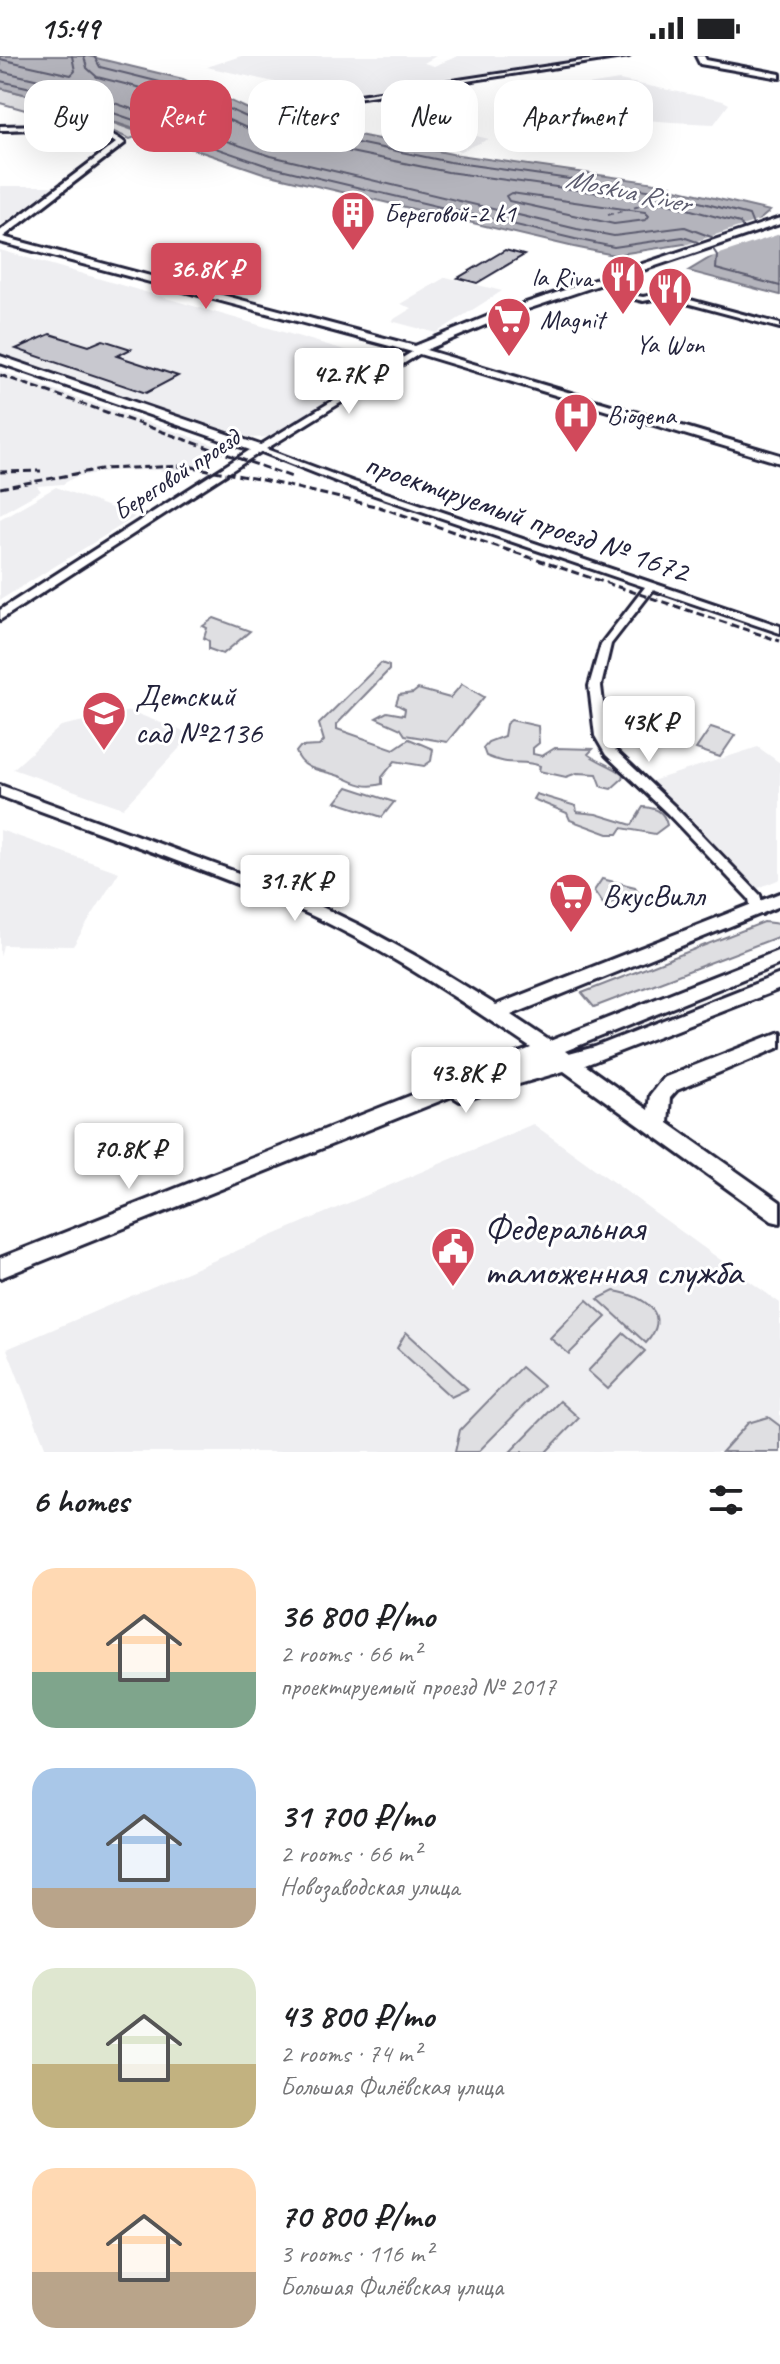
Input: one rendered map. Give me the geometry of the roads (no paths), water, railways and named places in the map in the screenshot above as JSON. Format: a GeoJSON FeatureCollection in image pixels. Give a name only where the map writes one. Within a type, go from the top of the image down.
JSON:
{"type":"FeatureCollection","features":[{"type":"Feature","properties":{"kind":"street"},"geometry":{"type":"LineString","coordinates":[[365,95],[626,56]]}},
{"type":"Feature","properties":{"kind":"street"},"geometry":{"type":"LineString","coordinates":[[700,56],[703,62],[780,76]]}},
{"type":"Feature","properties":{"kind":"street"},"geometry":{"type":"LineString","coordinates":[[0,128],[77,130],[117,139],[121,143],[0,237]]}},
{"type":"Feature","properties":{"kind":"street"},"geometry":{"type":"LineString","coordinates":[[421,352],[780,221]]}},
{"type":"Feature","properties":{"kind":"street"},"geometry":{"type":"LineString","coordinates":[[601,284],[780,227]]}},
{"type":"Feature","properties":{"kind":"street"},"geometry":{"type":"LineString","coordinates":[[0,237],[421,352],[780,459]]}},
{"type":"Feature","properties":{"kind":"street"},"geometry":{"type":"LineString","coordinates":[[627,296],[643,299],[664,295],[780,326]]}},
{"type":"Feature","properties":{"kind":"street","name":"Береговой проезд"},"geometry":{"type":"LineString","coordinates":[[0,616],[259,449],[421,352]]}},
{"type":"Feature","properties":{"kind":"street"},"geometry":{"type":"LineString","coordinates":[[0,359],[259,449]]}},
{"type":"Feature","properties":{"kind":"street","name":"проектируемый проезд № 1672"},"geometry":{"type":"LineString","coordinates":[[259,449],[336,479],[780,630]]}},
{"type":"Feature","properties":{"kind":"street"},"geometry":{"type":"LineString","coordinates":[[651,586],[606,644],[595,686],[601,736],[610,752],[671,810],[755,898],[757,911]]}},
{"type":"Feature","properties":{"kind":"street"},"geometry":{"type":"LineString","coordinates":[[0,790],[320,912],[494,1014],[780,1214]]}},
{"type":"Feature","properties":{"kind":"street"},"geometry":{"type":"LineString","coordinates":[[494,1014],[757,911],[780,899]]}},
{"type":"Feature","properties":{"kind":"street"},"geometry":{"type":"LineString","coordinates":[[757,911],[780,915]]}},
{"type":"Feature","properties":{"kind":"street"},"geometry":{"type":"LineString","coordinates":[[0,1268],[780,957]]}},
{"type":"Feature","properties":{"kind":"street"},"geometry":{"type":"LineString","coordinates":[[355,1124],[600,1053],[780,981]]}},
{"type":"Feature","properties":{"kind":"street"},"geometry":{"type":"LineString","coordinates":[[657,1128],[660,1095],[670,1084],[780,1039]]}},
{"type":"Feature","properties":{"kind":"water"},"geometry":{"type":"Polygon","coordinates":[[[0,56],[88,56],[185,80],[130,80],[130,128],[114,122],[114,80],[24,80],[24,94],[0,88],[0,56]]]}},
{"type":"Feature","properties":{"kind":"water","name":"Moskva River"},"geometry":{"type":"Polygon","coordinates":[[[232,102],[248,109],[248,152],[365,152],[365,136],[381,140],[381,152],[442,152],[670,185],[667,187],[770,211],[758,221],[780,228],[780,295],[688,271],[711,257],[684,244],[614,255],[266,174],[202,152],[232,152],[232,102]]]}},
{"type":"Feature","properties":{"kind":"railway"},"geometry":{"type":"LineString","coordinates":[[0,375],[292,477]]}},
{"type":"Feature","properties":{"kind":"railway"},"geometry":{"type":"LineString","coordinates":[[0,488],[101,469],[187,466],[258,479],[379,507],[780,641]]}},
{"type":"Feature","properties":{"kind":"railway"},"geometry":{"type":"LineString","coordinates":[[0,472],[41,471]]}},
{"type":"Feature","properties":{"kind":"place","name":"Береговой-2 k1"},"geometry":{"type":"Point","coordinates":[353,252]}},
{"type":"Feature","properties":{"kind":"place","name":"la Riva"},"geometry":{"type":"Point","coordinates":[623,316]}},
{"type":"Feature","properties":{"kind":"place","name":"Ya Won"},"geometry":{"type":"Point","coordinates":[670,328]}},
{"type":"Feature","properties":{"kind":"place","name":"Magnit"},"geometry":{"type":"Point","coordinates":[509,358]}},
{"type":"Feature","properties":{"kind":"place","name":"Biogena"},"geometry":{"type":"Point","coordinates":[576,454]}},
{"type":"Feature","properties":{"kind":"place","name":"Детский сад №2136"},"geometry":{"type":"Point","coordinates":[104,752]}},
{"type":"Feature","properties":{"kind":"place","name":"ВкусВилл"},"geometry":{"type":"Point","coordinates":[571,934]}},
{"type":"Feature","properties":{"kind":"place","name":"Федеральная таможенная служба"},"geometry":{"type":"Point","coordinates":[453,1288]}}]}
